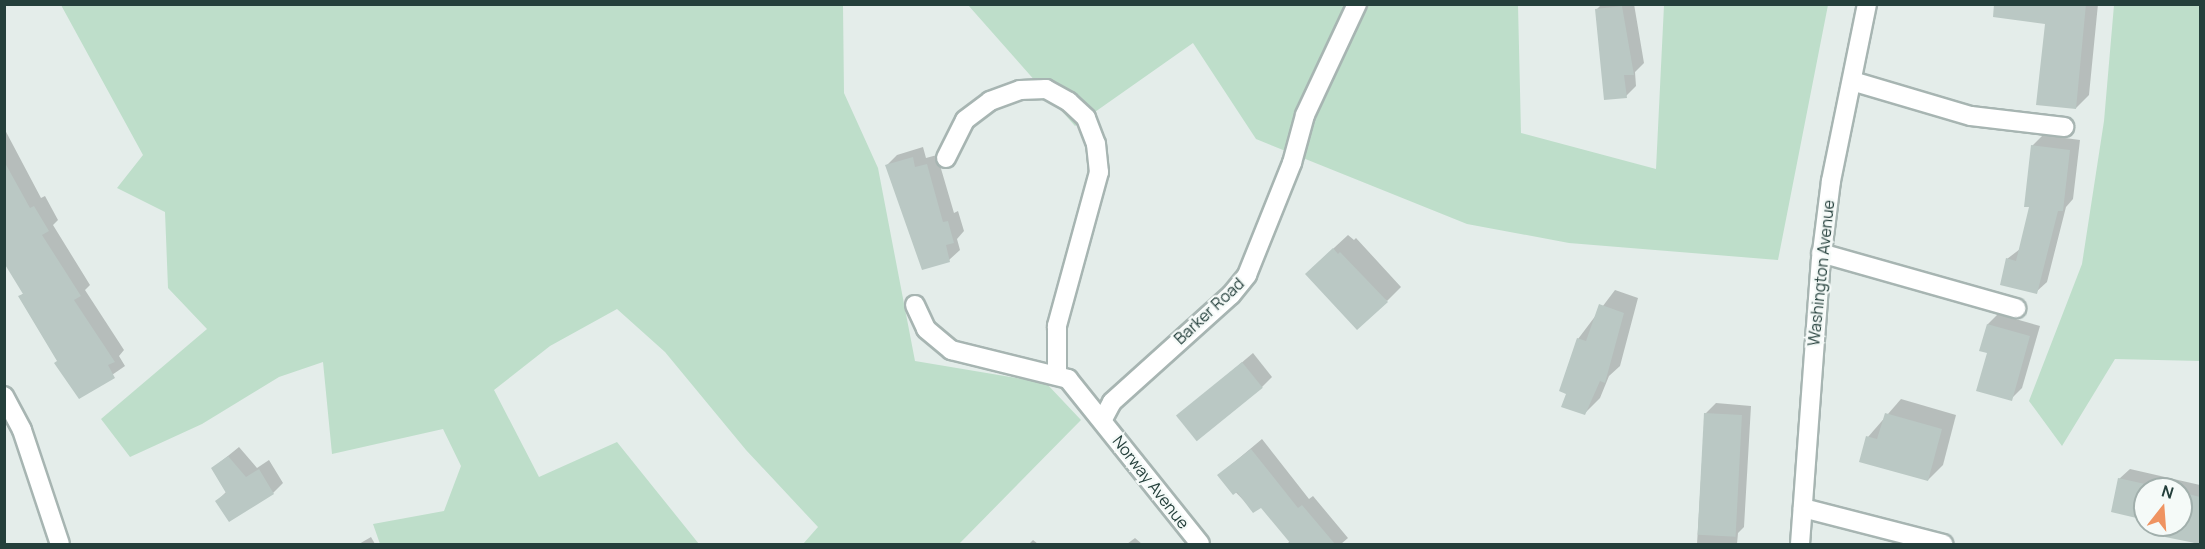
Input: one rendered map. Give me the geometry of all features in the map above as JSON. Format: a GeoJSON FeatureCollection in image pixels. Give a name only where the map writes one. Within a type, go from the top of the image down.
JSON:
{"type":"FeatureCollection","features":[{"type":"Feature","properties":{"kind":"street","name":"Barker Road"},"geometry":{"type":"LineString","coordinates":[[1103,418],[1112,402],[1231,295],[1247,275],[1292,163],[1305,115],[1357,4]]}},
{"type":"Feature","properties":{"kind":"street","name":"Washington Avenue"},"geometry":{"type":"LineString","coordinates":[[1800,544],[1821,253],[1867,4]]}},
{"type":"Feature","properties":{"kind":"street"},"geometry":{"type":"LineString","coordinates":[[1852,81],[1971,116],[2064,127]]}},
{"type":"Feature","properties":{"kind":"street"},"geometry":{"type":"LineString","coordinates":[[915,305],[927,329],[951,350],[1058,375],[1057,326],[1099,172],[1096,144],[1086,118],[1069,102],[1046,89],[1020,90],[990,101],[965,120],[946,158]]}},
{"type":"Feature","properties":{"kind":"street"},"geometry":{"type":"LineString","coordinates":[[1821,253],[2016,308]]}},
{"type":"Feature","properties":{"kind":"street","name":"Norway Avenue"},"geometry":{"type":"LineString","coordinates":[[1058,375],[1078,387],[1103,418],[1117,443],[1200,544]]}},
{"type":"Feature","properties":{"kind":"street"},"geometry":{"type":"LineString","coordinates":[[4,396],[22,430],[60,544]]}},
{"type":"Feature","properties":{"kind":"street"},"geometry":{"type":"LineString","coordinates":[[1803,508],[1943,544]]}},
{"type":"Feature","properties":{"kind":"green space"},"geometry":{"type":"Polygon","coordinates":[[[61,5],[843,5],[844,93],[878,168],[915,361],[1046,383],[1081,420],[959,544],[803,544],[818,527],[746,450],[665,352],[617,309],[550,346],[494,390],[539,477],[617,442],[699,544],[380,544],[373,524],[444,511],[461,466],[443,429],[332,454],[323,362],[279,377],[202,424],[130,457],[101,419],[207,329],[168,288],[165,212],[117,188],[143,155],[61,5]]]}},
{"type":"Feature","properties":{"kind":"green space"},"geometry":{"type":"Polygon","coordinates":[[[968,5],[1518,5],[1521,133],[1656,169],[1664,5],[1828,5],[1778,260],[1569,243],[1467,224],[1256,139],[1193,43],[1075,126],[968,5]]]}},
{"type":"Feature","properties":{"kind":"green space"},"geometry":{"type":"Polygon","coordinates":[[[2114,5],[2200,5],[2200,361],[2115,359],[2062,446],[2029,401],[2082,264],[2104,121],[2114,5]]]}},
{"type":"Feature","properties":{"kind":"building"},"geometry":{"type":"Polygon","coordinates":[[[1994,4],[2086,4],[2076,109],[2036,105],[2045,24],[1993,17],[1994,4]]]}},
{"type":"Feature","properties":{"kind":"building"},"geometry":{"type":"Polygon","coordinates":[[[1622,6],[1634,75],[1624,75],[1627,98],[1604,100],[1595,9],[1622,6]]]}},
{"type":"Feature","properties":{"kind":"building"},"geometry":{"type":"Polygon","coordinates":[[[2031,145],[2070,150],[2063,211],[2058,211],[2037,294],[2000,285],[2006,258],[2016,261],[2029,207],[2024,207],[2031,145]]]}},
{"type":"Feature","properties":{"kind":"building"},"geometry":{"type":"Polygon","coordinates":[[[913,157],[915,167],[927,164],[943,222],[948,221],[954,243],[946,245],[950,262],[922,270],[885,165],[913,157]]]}},
{"type":"Feature","properties":{"kind":"building"},"geometry":{"type":"Polygon","coordinates":[[[4,161],[30,208],[34,206],[49,231],[42,235],[81,296],[74,300],[115,362],[108,365],[115,378],[79,399],[54,363],[57,361],[18,296],[23,294],[4,263],[4,161]]]}},
{"type":"Feature","properties":{"kind":"building"},"geometry":{"type":"Polygon","coordinates":[[[1333,248],[1338,254],[1340,252],[1388,302],[1357,330],[1305,274],[1333,248]]]}},
{"type":"Feature","properties":{"kind":"building"},"geometry":{"type":"Polygon","coordinates":[[[1599,304],[1624,313],[1605,383],[1600,381],[1585,415],[1561,407],[1566,394],[1559,391],[1577,338],[1586,341],[1599,304]]]}},
{"type":"Feature","properties":{"kind":"building"},"geometry":{"type":"Polygon","coordinates":[[[1987,324],[2030,336],[2012,401],[1976,391],[1987,353],[1979,351],[1987,324]]]}},
{"type":"Feature","properties":{"kind":"building"},"geometry":{"type":"Polygon","coordinates":[[[1242,362],[1263,388],[1197,441],[1176,415],[1242,362]]]}},
{"type":"Feature","properties":{"kind":"building"},"geometry":{"type":"Polygon","coordinates":[[[1704,413],[1742,415],[1736,537],[1698,535],[1704,413]]]}},
{"type":"Feature","properties":{"kind":"building"},"geometry":{"type":"Polygon","coordinates":[[[1885,413],[1942,429],[1928,481],[1859,462],[1866,436],[1877,439],[1885,413]]]}},
{"type":"Feature","properties":{"kind":"building"},"geometry":{"type":"Polygon","coordinates":[[[1251,449],[1298,508],[1302,505],[1335,544],[1291,544],[1261,508],[1253,513],[1237,492],[1233,495],[1217,475],[1251,449]]]}},
{"type":"Feature","properties":{"kind":"building"},"geometry":{"type":"Polygon","coordinates":[[[228,456],[246,477],[259,469],[274,494],[229,522],[215,501],[226,493],[211,468],[228,456]]]}},
{"type":"Feature","properties":{"kind":"building"},"geometry":{"type":"Polygon","coordinates":[[[2118,478],[2133,481],[2133,517],[2111,512],[2118,478]]]}},
{"type":"Feature","properties":{"kind":"building"},"geometry":{"type":"Polygon","coordinates":[[[2193,495],[2200,497],[2200,544],[2165,537],[2193,537],[2193,495]]]}}]}
